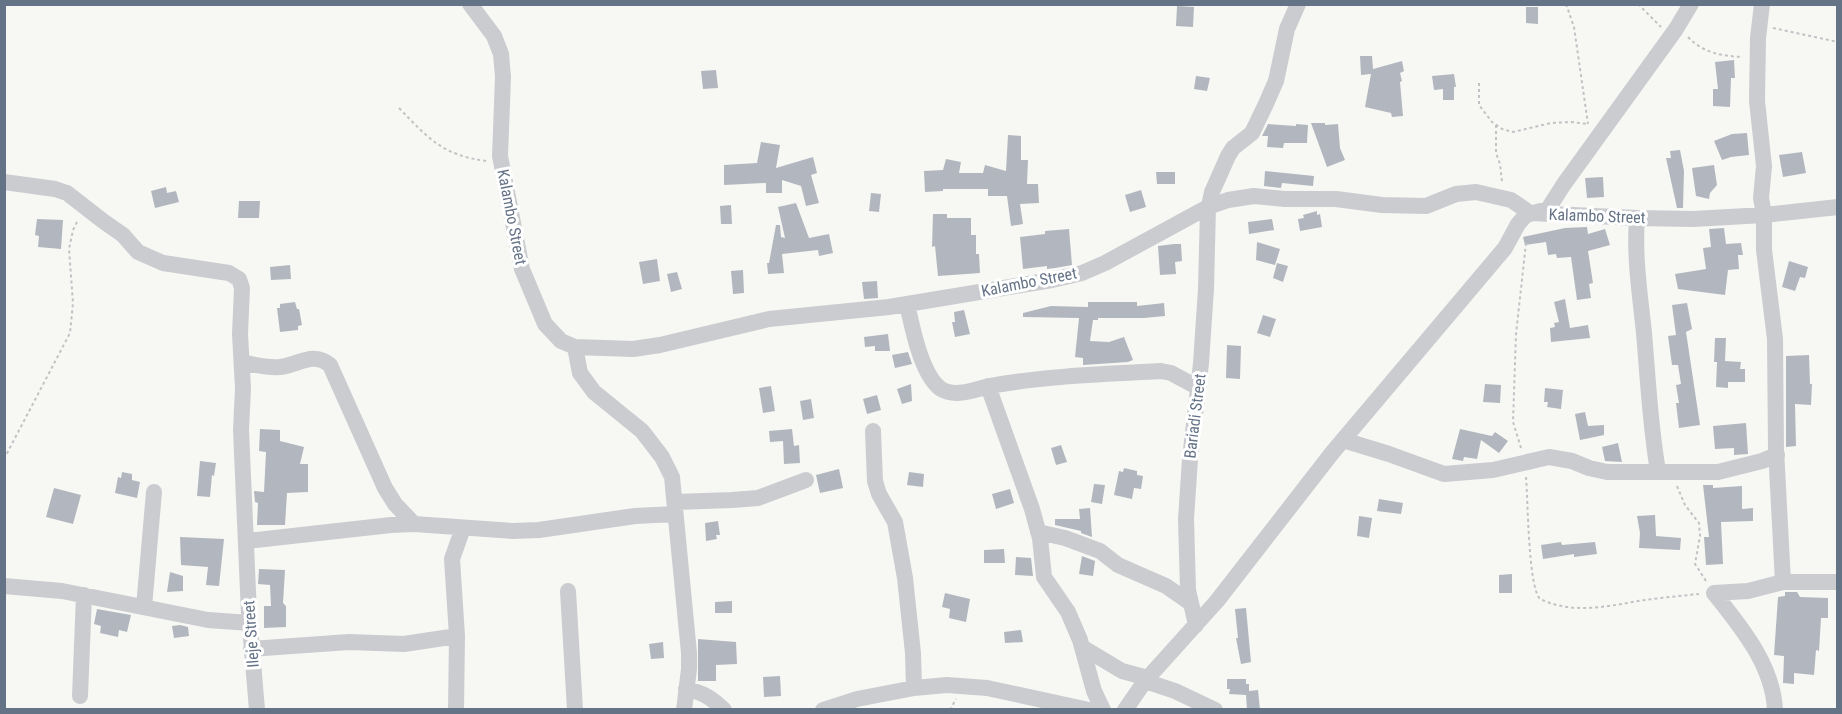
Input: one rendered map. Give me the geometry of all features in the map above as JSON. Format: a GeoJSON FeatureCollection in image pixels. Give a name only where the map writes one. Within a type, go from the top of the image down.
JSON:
{"type":"FeatureCollection","features":[{"type":"Feature","properties":{"kind":"street","name":"Kalambo Street"},"geometry":{"type":"LineString","coordinates":[[470,4],[494,36],[501,54],[503,77],[501,163],[522,269],[545,324],[561,341],[575,348],[633,349],[660,345],[769,319],[907,304],[1082,273],[1105,263],[1208,207],[1228,200],[1254,196],[1426,206],[1456,194],[1486,193],[1517,203],[1530,213],[1637,218],[1694,219],[1764,215],[1838,207]]}},
{"type":"Feature","properties":{"kind":"street","name":"Bariadi Street"},"geometry":{"type":"LineString","coordinates":[[1196,625],[1189,602],[1186,519],[1206,289],[1208,207],[1228,156],[1233,148],[1252,133],[1265,106],[1276,81],[1287,29],[1298,4]]}},
{"type":"Feature","properties":{"kind":"street"},"geometry":{"type":"LineString","coordinates":[[1125,710],[1146,679],[1196,625],[1343,440],[1505,248],[1518,224],[1530,213],[1544,211],[1551,206],[1572,172],[1674,33],[1691,4]]}},
{"type":"Feature","properties":{"kind":"street"},"geometry":{"type":"LineString","coordinates":[[1762,4],[1757,101],[1764,166],[1761,198],[1764,215],[1764,250],[1775,339],[1777,455],[1783,582]]}},
{"type":"Feature","properties":{"kind":"street"},"geometry":{"type":"LineString","coordinates":[[4,182],[55,189],[67,194],[85,207]]}},
{"type":"Feature","properties":{"kind":"street","name":"Ileje Street"},"geometry":{"type":"LineString","coordinates":[[85,207],[123,235],[138,252],[163,263],[229,273],[239,279],[242,288],[240,334],[243,412],[241,430],[246,559],[257,710]]}},
{"type":"Feature","properties":{"kind":"street"},"geometry":{"type":"LineString","coordinates":[[1637,218],[1635,262],[1649,406],[1661,471]]}},
{"type":"Feature","properties":{"kind":"street"},"geometry":{"type":"LineString","coordinates":[[907,304],[923,360],[930,375],[941,388],[951,392],[965,393],[988,386],[1027,380],[1161,371],[1185,379],[1199,388]]}},
{"type":"Feature","properties":{"kind":"street"},"geometry":{"type":"LineString","coordinates":[[575,348],[580,373],[594,392],[642,431],[662,457],[672,477],[689,653],[684,710]]}},
{"type":"Feature","properties":{"kind":"street"},"geometry":{"type":"LineString","coordinates":[[242,362],[263,367],[279,367],[310,358],[321,358],[330,365],[385,488],[395,504],[414,524]]}},
{"type":"Feature","properties":{"kind":"street"},"geometry":{"type":"LineString","coordinates":[[988,386],[1020,471],[1038,532],[1044,577],[1068,612],[1103,710]]}},
{"type":"Feature","properties":{"kind":"street"},"geometry":{"type":"LineString","coordinates":[[873,431],[875,481],[879,494],[895,522],[905,578],[913,653],[914,687]]}},
{"type":"Feature","properties":{"kind":"street"},"geometry":{"type":"LineString","coordinates":[[1343,440],[1444,474],[1483,472],[1549,457],[1572,461],[1607,472],[1718,472],[1777,455]]}},
{"type":"Feature","properties":{"kind":"street"},"geometry":{"type":"LineString","coordinates":[[247,541],[414,524],[539,530],[675,508],[758,498],[806,480]]}},
{"type":"Feature","properties":{"kind":"street"},"geometry":{"type":"LineString","coordinates":[[144,607],[154,492]]}},
{"type":"Feature","properties":{"kind":"street"},"geometry":{"type":"LineString","coordinates":[[456,710],[457,636],[452,559],[463,528]]}},
{"type":"Feature","properties":{"kind":"street"},"geometry":{"type":"LineString","coordinates":[[1038,532],[1072,540],[1100,551],[1118,565],[1166,586],[1189,602]]}},
{"type":"Feature","properties":{"kind":"street"},"geometry":{"type":"LineString","coordinates":[[1714,593],[1748,591],[1783,582],[1838,582]]}},
{"type":"Feature","properties":{"kind":"street"},"geometry":{"type":"LineString","coordinates":[[4,586],[62,591],[208,620],[250,623]]}},
{"type":"Feature","properties":{"kind":"street"},"geometry":{"type":"LineString","coordinates":[[568,591],[575,710]]}},
{"type":"Feature","properties":{"kind":"street"},"geometry":{"type":"LineString","coordinates":[[1714,593],[1746,634],[1764,665],[1774,697],[1775,710]]}},
{"type":"Feature","properties":{"kind":"street"},"geometry":{"type":"LineString","coordinates":[[80,696],[84,595]]}},
{"type":"Feature","properties":{"kind":"street"},"geometry":{"type":"LineString","coordinates":[[251,649],[348,642],[404,644],[457,636]]}},
{"type":"Feature","properties":{"kind":"street"},"geometry":{"type":"LineString","coordinates":[[1082,647],[1122,671],[1175,691],[1215,710]]}},
{"type":"Feature","properties":{"kind":"street"},"geometry":{"type":"LineString","coordinates":[[823,710],[857,699],[914,687],[947,686],[987,688],[1089,710]]}},
{"type":"Feature","properties":{"kind":"street"},"geometry":{"type":"LineString","coordinates":[[686,690],[700,692],[710,697],[724,710]]}},
{"type":"Feature","properties":{"kind":"path"},"geometry":{"type":"LineString","coordinates":[[1479,83],[1479,105],[1502,129],[1513,132],[1551,123],[1587,124],[1574,27],[1566,4]]}},
{"type":"Feature","properties":{"kind":"path"},"geometry":{"type":"LineString","coordinates":[[1638,4],[1674,33],[1708,51],[1727,57],[1758,56]]}},
{"type":"Feature","properties":{"kind":"path"},"geometry":{"type":"LineString","coordinates":[[1760,25],[1838,42]]}},
{"type":"Feature","properties":{"kind":"path"},"geometry":{"type":"LineString","coordinates":[[399,108],[441,148],[457,155],[501,163]]}},
{"type":"Feature","properties":{"kind":"path"},"geometry":{"type":"LineString","coordinates":[[1496,125],[1495,146],[1502,176],[1502,197]]}},
{"type":"Feature","properties":{"kind":"path"},"geometry":{"type":"LineString","coordinates":[[4,459],[70,333],[73,303],[69,249],[73,230],[85,207]]}},
{"type":"Feature","properties":{"kind":"path"},"geometry":{"type":"LineString","coordinates":[[1661,471],[1674,481],[1685,505],[1699,523],[1700,536],[1695,564],[1714,593]]}},
{"type":"Feature","properties":{"kind":"path"},"geometry":{"type":"LineString","coordinates":[[1838,494],[1838,510]]}},
{"type":"Feature","properties":{"kind":"building"},"geometry":{"type":"Polygon","coordinates":[[[1177,6],[1194,7],[1193,27],[1176,26],[1177,6]]]}},
{"type":"Feature","properties":{"kind":"building"},"geometry":{"type":"Polygon","coordinates":[[[1526,7],[1538,7],[1538,24],[1526,23],[1526,7]]]}},
{"type":"Feature","properties":{"kind":"building"},"geometry":{"type":"Polygon","coordinates":[[[1360,56],[1372,56],[1373,69],[1402,61],[1404,71],[1400,73],[1402,81],[1400,82],[1403,116],[1392,117],[1391,113],[1365,107],[1371,74],[1361,75],[1360,56]]]}},
{"type":"Feature","properties":{"kind":"building"},"geometry":{"type":"Polygon","coordinates":[[[1734,60],[1735,78],[1731,78],[1730,107],[1713,106],[1713,89],[1718,89],[1715,62],[1734,60]]]}},
{"type":"Feature","properties":{"kind":"building"},"geometry":{"type":"Polygon","coordinates":[[[716,70],[718,88],[703,89],[701,71],[716,70]]]}},
{"type":"Feature","properties":{"kind":"building"},"geometry":{"type":"Polygon","coordinates":[[[1454,74],[1456,87],[1454,87],[1454,100],[1443,100],[1443,89],[1434,90],[1432,76],[1454,74]]]}},
{"type":"Feature","properties":{"kind":"building"},"geometry":{"type":"Polygon","coordinates":[[[1196,76],[1210,78],[1207,91],[1194,89],[1196,76]]]}},
{"type":"Feature","properties":{"kind":"building"},"geometry":{"type":"Polygon","coordinates":[[[1311,123],[1338,124],[1340,148],[1345,160],[1327,167],[1311,123]]]}},
{"type":"Feature","properties":{"kind":"building"},"geometry":{"type":"Polygon","coordinates":[[[1268,124],[1308,125],[1307,143],[1284,143],[1283,148],[1267,147],[1268,136],[1262,136],[1268,124]]]}},
{"type":"Feature","properties":{"kind":"building"},"geometry":{"type":"Polygon","coordinates":[[[1747,133],[1749,155],[1722,160],[1714,141],[1732,134],[1747,133]]]}},
{"type":"Feature","properties":{"kind":"building"},"geometry":{"type":"Polygon","coordinates":[[[1008,135],[1021,136],[1021,160],[1028,160],[1027,184],[1038,184],[1039,203],[1020,204],[1023,224],[1011,226],[1007,196],[988,196],[988,189],[943,189],[943,191],[925,192],[924,171],[943,170],[946,159],[961,162],[959,173],[983,173],[985,165],[1006,171],[1008,135]]]}},
{"type":"Feature","properties":{"kind":"building"},"geometry":{"type":"Polygon","coordinates":[[[761,142],[780,145],[776,168],[813,157],[817,173],[811,175],[819,203],[806,206],[801,186],[782,180],[782,193],[766,193],[766,183],[724,185],[724,165],[757,163],[761,142]]]}},
{"type":"Feature","properties":{"kind":"building"},"geometry":{"type":"Polygon","coordinates":[[[1680,150],[1684,171],[1683,208],[1677,208],[1666,158],[1671,158],[1670,151],[1680,150]]]}},
{"type":"Feature","properties":{"kind":"building"},"geometry":{"type":"Polygon","coordinates":[[[1802,152],[1806,173],[1783,177],[1779,155],[1802,152]]]}},
{"type":"Feature","properties":{"kind":"building"},"geometry":{"type":"Polygon","coordinates":[[[1714,165],[1717,185],[1710,193],[1709,199],[1696,196],[1692,168],[1714,165]]]}},
{"type":"Feature","properties":{"kind":"building"},"geometry":{"type":"Polygon","coordinates":[[[1265,171],[1314,176],[1313,186],[1282,183],[1281,188],[1264,186],[1265,171]]]}},
{"type":"Feature","properties":{"kind":"building"},"geometry":{"type":"Polygon","coordinates":[[[1156,172],[1175,172],[1175,184],[1157,184],[1156,172]]]}},
{"type":"Feature","properties":{"kind":"building"},"geometry":{"type":"Polygon","coordinates":[[[1603,177],[1604,197],[1587,198],[1585,178],[1603,177]]]}},
{"type":"Feature","properties":{"kind":"building"},"geometry":{"type":"Polygon","coordinates":[[[166,187],[167,193],[176,191],[179,202],[155,208],[151,191],[166,187]]]}},
{"type":"Feature","properties":{"kind":"building"},"geometry":{"type":"Polygon","coordinates":[[[1141,190],[1146,207],[1130,212],[1125,195],[1141,190]]]}},
{"type":"Feature","properties":{"kind":"building"},"geometry":{"type":"Polygon","coordinates":[[[871,193],[881,194],[879,212],[869,211],[871,193]]]}},
{"type":"Feature","properties":{"kind":"building"},"geometry":{"type":"Polygon","coordinates":[[[239,201],[260,201],[259,218],[238,218],[239,201]]]}},
{"type":"Feature","properties":{"kind":"building"},"geometry":{"type":"Polygon","coordinates":[[[796,203],[809,238],[829,234],[833,253],[819,256],[818,250],[782,254],[784,273],[768,274],[767,263],[769,263],[776,225],[780,225],[781,237],[785,238],[778,207],[796,203]]]}},
{"type":"Feature","properties":{"kind":"building"},"geometry":{"type":"Polygon","coordinates":[[[731,205],[732,224],[721,224],[720,206],[731,205]]]}},
{"type":"Feature","properties":{"kind":"building"},"geometry":{"type":"Polygon","coordinates":[[[1317,211],[1317,215],[1320,214],[1322,227],[1300,231],[1298,219],[1317,211]]]}},
{"type":"Feature","properties":{"kind":"building"},"geometry":{"type":"Polygon","coordinates":[[[933,214],[947,214],[947,218],[971,218],[971,235],[976,235],[976,254],[979,254],[980,273],[938,276],[935,246],[932,247],[933,214]]]}},
{"type":"Feature","properties":{"kind":"building"},"geometry":{"type":"Polygon","coordinates":[[[37,219],[63,220],[61,249],[38,247],[39,236],[35,235],[37,219]]]}},
{"type":"Feature","properties":{"kind":"building"},"geometry":{"type":"Polygon","coordinates":[[[1272,219],[1274,230],[1249,234],[1248,222],[1272,219]]]}},
{"type":"Feature","properties":{"kind":"building"},"geometry":{"type":"Polygon","coordinates":[[[1587,227],[1588,234],[1605,229],[1610,245],[1588,251],[1593,283],[1589,284],[1591,298],[1577,300],[1571,257],[1557,258],[1556,254],[1548,255],[1546,242],[1525,245],[1523,237],[1565,228],[1587,227]]]}},
{"type":"Feature","properties":{"kind":"building"},"geometry":{"type":"Polygon","coordinates":[[[1724,228],[1726,244],[1741,243],[1743,255],[1738,255],[1739,269],[1728,270],[1725,295],[1678,289],[1675,274],[1706,269],[1703,248],[1711,247],[1709,229],[1724,228]]]}},
{"type":"Feature","properties":{"kind":"building"},"geometry":{"type":"Polygon","coordinates":[[[1069,229],[1072,265],[1047,269],[1047,266],[1023,269],[1020,237],[1045,234],[1045,231],[1069,229]]]}},
{"type":"Feature","properties":{"kind":"building"},"geometry":{"type":"Polygon","coordinates":[[[1257,242],[1280,249],[1275,265],[1256,260],[1257,242]]]}},
{"type":"Feature","properties":{"kind":"building"},"geometry":{"type":"Polygon","coordinates":[[[1181,244],[1182,261],[1175,262],[1176,274],[1160,275],[1158,246],[1181,244]]]}},
{"type":"Feature","properties":{"kind":"building"},"geometry":{"type":"Polygon","coordinates":[[[657,259],[660,281],[643,284],[639,262],[657,259]]]}},
{"type":"Feature","properties":{"kind":"building"},"geometry":{"type":"Polygon","coordinates":[[[1789,261],[1808,267],[1805,278],[1800,277],[1795,291],[1782,287],[1789,261]]]}},
{"type":"Feature","properties":{"kind":"building"},"geometry":{"type":"Polygon","coordinates":[[[1277,263],[1288,266],[1283,282],[1273,278],[1277,263]]]}},
{"type":"Feature","properties":{"kind":"building"},"geometry":{"type":"Polygon","coordinates":[[[290,265],[291,279],[271,280],[270,267],[290,265]]]}},
{"type":"Feature","properties":{"kind":"building"},"geometry":{"type":"Polygon","coordinates":[[[743,270],[744,293],[733,294],[731,271],[743,270]]]}},
{"type":"Feature","properties":{"kind":"building"},"geometry":{"type":"Polygon","coordinates":[[[677,272],[682,289],[671,292],[667,274],[677,272]]]}},
{"type":"Feature","properties":{"kind":"building"},"geometry":{"type":"Polygon","coordinates":[[[877,281],[878,298],[864,299],[862,282],[877,281]]]}},
{"type":"Feature","properties":{"kind":"building"},"geometry":{"type":"Polygon","coordinates":[[[1565,299],[1570,328],[1588,325],[1590,338],[1551,342],[1550,328],[1555,327],[1554,323],[1559,322],[1554,302],[1565,299]]]}},
{"type":"Feature","properties":{"kind":"building"},"geometry":{"type":"Polygon","coordinates":[[[295,302],[302,325],[298,326],[298,330],[280,332],[277,308],[280,308],[280,304],[295,302]]]}},
{"type":"Feature","properties":{"kind":"building"},"geometry":{"type":"Polygon","coordinates":[[[1088,302],[1137,302],[1137,306],[1164,303],[1165,316],[1093,320],[1090,341],[1109,342],[1124,337],[1133,360],[1083,365],[1083,358],[1075,357],[1079,318],[1023,317],[1023,313],[1051,306],[1088,307],[1088,302]]]}},
{"type":"Feature","properties":{"kind":"building"},"geometry":{"type":"Polygon","coordinates":[[[1687,303],[1692,329],[1686,332],[1700,425],[1679,428],[1676,385],[1681,384],[1678,365],[1672,365],[1668,336],[1676,335],[1672,305],[1687,303]]]}},
{"type":"Feature","properties":{"kind":"building"},"geometry":{"type":"Polygon","coordinates":[[[964,310],[970,334],[955,337],[952,322],[955,322],[954,312],[964,310]]]}},
{"type":"Feature","properties":{"kind":"building"},"geometry":{"type":"Polygon","coordinates":[[[1263,315],[1276,319],[1270,337],[1257,333],[1263,315]]]}},
{"type":"Feature","properties":{"kind":"building"},"geometry":{"type":"Polygon","coordinates":[[[888,334],[890,351],[875,351],[875,346],[865,347],[864,337],[888,334]]]}},
{"type":"Feature","properties":{"kind":"building"},"geometry":{"type":"Polygon","coordinates":[[[1715,338],[1726,338],[1725,361],[1741,362],[1740,369],[1745,369],[1745,382],[1728,382],[1728,388],[1716,387],[1715,338]]]}},
{"type":"Feature","properties":{"kind":"building"},"geometry":{"type":"Polygon","coordinates":[[[1227,345],[1241,346],[1240,379],[1226,378],[1227,345]]]}},
{"type":"Feature","properties":{"kind":"building"},"geometry":{"type":"Polygon","coordinates":[[[908,352],[912,364],[895,368],[892,355],[908,352]]]}},
{"type":"Feature","properties":{"kind":"building"},"geometry":{"type":"Polygon","coordinates":[[[1809,355],[1810,384],[1812,384],[1811,405],[1795,404],[1796,446],[1786,447],[1786,356],[1809,355]]]}},
{"type":"Feature","properties":{"kind":"building"},"geometry":{"type":"Polygon","coordinates":[[[911,384],[912,401],[902,404],[897,389],[911,384]]]}},
{"type":"Feature","properties":{"kind":"building"},"geometry":{"type":"Polygon","coordinates":[[[1485,384],[1501,385],[1500,403],[1483,402],[1485,384]]]}},
{"type":"Feature","properties":{"kind":"building"},"geometry":{"type":"Polygon","coordinates":[[[771,386],[775,411],[763,413],[759,388],[771,386]]]}},
{"type":"Feature","properties":{"kind":"building"},"geometry":{"type":"Polygon","coordinates":[[[1545,388],[1563,390],[1561,409],[1547,407],[1548,402],[1544,402],[1545,388]]]}},
{"type":"Feature","properties":{"kind":"building"},"geometry":{"type":"Polygon","coordinates":[[[877,395],[881,410],[867,414],[863,399],[877,395]]]}},
{"type":"Feature","properties":{"kind":"building"},"geometry":{"type":"Polygon","coordinates":[[[811,399],[814,418],[803,420],[800,401],[811,399]]]}},
{"type":"Feature","properties":{"kind":"building"},"geometry":{"type":"Polygon","coordinates":[[[1585,412],[1588,426],[1604,425],[1604,435],[1580,440],[1575,414],[1585,412]]]}},
{"type":"Feature","properties":{"kind":"building"},"geometry":{"type":"Polygon","coordinates":[[[1746,423],[1748,454],[1734,455],[1734,448],[1715,449],[1713,426],[1746,423]]]}},
{"type":"Feature","properties":{"kind":"building"},"geometry":{"type":"Polygon","coordinates":[[[260,429],[280,430],[280,441],[304,447],[300,464],[308,464],[308,492],[287,493],[285,525],[257,525],[258,503],[255,502],[254,491],[264,492],[266,452],[259,451],[260,429]]]}},
{"type":"Feature","properties":{"kind":"building"},"geometry":{"type":"Polygon","coordinates":[[[792,429],[794,446],[799,445],[800,463],[784,464],[783,441],[770,442],[769,431],[792,429]]]}},
{"type":"Feature","properties":{"kind":"building"},"geometry":{"type":"Polygon","coordinates":[[[1460,429],[1492,436],[1495,432],[1508,441],[1499,453],[1481,440],[1477,459],[1464,457],[1463,461],[1452,459],[1460,429]]]}},
{"type":"Feature","properties":{"kind":"building"},"geometry":{"type":"Polygon","coordinates":[[[1618,443],[1622,462],[1605,461],[1602,447],[1618,443]]]}},
{"type":"Feature","properties":{"kind":"building"},"geometry":{"type":"Polygon","coordinates":[[[1061,445],[1067,462],[1056,465],[1051,448],[1061,445]]]}},
{"type":"Feature","properties":{"kind":"building"},"geometry":{"type":"Polygon","coordinates":[[[200,461],[216,463],[214,476],[212,475],[210,497],[197,496],[200,461]]]}},
{"type":"Feature","properties":{"kind":"building"},"geometry":{"type":"Polygon","coordinates":[[[1124,468],[1137,471],[1137,475],[1143,476],[1141,489],[1134,488],[1132,499],[1114,495],[1119,471],[1123,472],[1124,468]]]}},
{"type":"Feature","properties":{"kind":"building"},"geometry":{"type":"Polygon","coordinates":[[[839,469],[843,488],[820,493],[816,475],[839,469]]]}},
{"type":"Feature","properties":{"kind":"building"},"geometry":{"type":"Polygon","coordinates":[[[122,472],[132,474],[132,480],[140,482],[137,498],[115,493],[118,477],[121,478],[122,472]]]}},
{"type":"Feature","properties":{"kind":"building"},"geometry":{"type":"Polygon","coordinates":[[[909,472],[924,474],[923,487],[907,485],[909,472]]]}},
{"type":"Feature","properties":{"kind":"building"},"geometry":{"type":"Polygon","coordinates":[[[1094,484],[1105,485],[1102,504],[1091,502],[1094,484]]]}},
{"type":"Feature","properties":{"kind":"building"},"geometry":{"type":"Polygon","coordinates":[[[1703,485],[1713,485],[1713,488],[1742,486],[1742,509],[1753,508],[1753,521],[1721,522],[1723,564],[1706,565],[1704,537],[1709,537],[1703,485]]]}},
{"type":"Feature","properties":{"kind":"building"},"geometry":{"type":"Polygon","coordinates":[[[54,488],[81,495],[73,524],[46,517],[54,488]]]}},
{"type":"Feature","properties":{"kind":"building"},"geometry":{"type":"Polygon","coordinates":[[[1010,489],[1014,503],[996,509],[992,494],[1010,489]]]}},
{"type":"Feature","properties":{"kind":"building"},"geometry":{"type":"Polygon","coordinates":[[[1379,499],[1403,503],[1401,514],[1377,511],[1379,499]]]}},
{"type":"Feature","properties":{"kind":"building"},"geometry":{"type":"Polygon","coordinates":[[[1090,508],[1092,537],[1081,531],[1055,525],[1055,519],[1080,519],[1079,509],[1090,508]]]}},
{"type":"Feature","properties":{"kind":"building"},"geometry":{"type":"Polygon","coordinates":[[[1655,515],[1656,536],[1681,538],[1680,550],[1639,548],[1640,533],[1637,516],[1655,515]]]}},
{"type":"Feature","properties":{"kind":"building"},"geometry":{"type":"Polygon","coordinates":[[[1359,516],[1372,518],[1369,538],[1357,536],[1359,516]]]}},
{"type":"Feature","properties":{"kind":"building"},"geometry":{"type":"Polygon","coordinates":[[[718,521],[720,535],[716,535],[717,539],[706,541],[705,523],[718,521]]]}},
{"type":"Feature","properties":{"kind":"building"},"geometry":{"type":"Polygon","coordinates":[[[180,537],[224,539],[219,586],[206,585],[208,567],[181,565],[180,537]]]}},
{"type":"Feature","properties":{"kind":"building"},"geometry":{"type":"Polygon","coordinates":[[[1561,542],[1562,545],[1595,542],[1597,554],[1574,557],[1574,554],[1543,559],[1541,545],[1561,542]]]}},
{"type":"Feature","properties":{"kind":"building"},"geometry":{"type":"Polygon","coordinates":[[[1004,549],[1005,563],[984,563],[984,550],[1004,549]]]}},
{"type":"Feature","properties":{"kind":"building"},"geometry":{"type":"Polygon","coordinates":[[[1082,556],[1095,561],[1093,576],[1079,574],[1082,556]]]}},
{"type":"Feature","properties":{"kind":"building"},"geometry":{"type":"Polygon","coordinates":[[[1016,557],[1031,558],[1033,576],[1015,575],[1016,557]]]}},
{"type":"Feature","properties":{"kind":"building"},"geometry":{"type":"Polygon","coordinates":[[[259,569],[285,570],[283,603],[286,606],[286,627],[264,628],[264,606],[271,606],[270,585],[258,584],[259,569]]]}},
{"type":"Feature","properties":{"kind":"building"},"geometry":{"type":"Polygon","coordinates":[[[170,572],[183,576],[183,591],[167,592],[170,572]]]}},
{"type":"Feature","properties":{"kind":"building"},"geometry":{"type":"Polygon","coordinates":[[[1512,574],[1512,593],[1499,593],[1499,575],[1512,574]]]}},
{"type":"Feature","properties":{"kind":"building"},"geometry":{"type":"Polygon","coordinates":[[[1785,592],[1797,592],[1800,597],[1828,598],[1828,618],[1821,618],[1819,651],[1816,650],[1814,675],[1794,673],[1794,684],[1783,683],[1784,656],[1774,655],[1778,597],[1785,596],[1785,592]]]}},
{"type":"Feature","properties":{"kind":"building"},"geometry":{"type":"Polygon","coordinates":[[[945,593],[970,599],[966,622],[949,618],[950,609],[942,607],[945,593]]]}},
{"type":"Feature","properties":{"kind":"building"},"geometry":{"type":"Polygon","coordinates":[[[732,601],[732,613],[715,613],[715,602],[732,601]]]}},
{"type":"Feature","properties":{"kind":"building"},"geometry":{"type":"Polygon","coordinates":[[[1246,608],[1251,662],[1241,664],[1236,638],[1238,638],[1235,609],[1246,608]]]}},
{"type":"Feature","properties":{"kind":"building"},"geometry":{"type":"Polygon","coordinates":[[[97,609],[131,615],[127,632],[119,630],[118,637],[100,633],[101,626],[94,624],[97,609]]]}},
{"type":"Feature","properties":{"kind":"building"},"geometry":{"type":"Polygon","coordinates":[[[172,626],[188,627],[189,636],[174,638],[172,626]]]}},
{"type":"Feature","properties":{"kind":"building"},"geometry":{"type":"Polygon","coordinates":[[[1021,630],[1023,642],[1005,643],[1004,632],[1021,630]]]}},
{"type":"Feature","properties":{"kind":"building"},"geometry":{"type":"Polygon","coordinates":[[[698,639],[736,642],[737,664],[716,665],[716,681],[698,681],[698,639]]]}},
{"type":"Feature","properties":{"kind":"building"},"geometry":{"type":"Polygon","coordinates":[[[663,642],[664,658],[651,659],[649,644],[663,642]]]}},
{"type":"Feature","properties":{"kind":"building"},"geometry":{"type":"Polygon","coordinates":[[[780,676],[781,696],[764,697],[763,677],[780,676]]]}},
{"type":"Feature","properties":{"kind":"building"},"geometry":{"type":"Polygon","coordinates":[[[1227,679],[1246,679],[1249,691],[1258,690],[1260,710],[1247,710],[1246,695],[1229,694],[1227,679]]]}}]}
